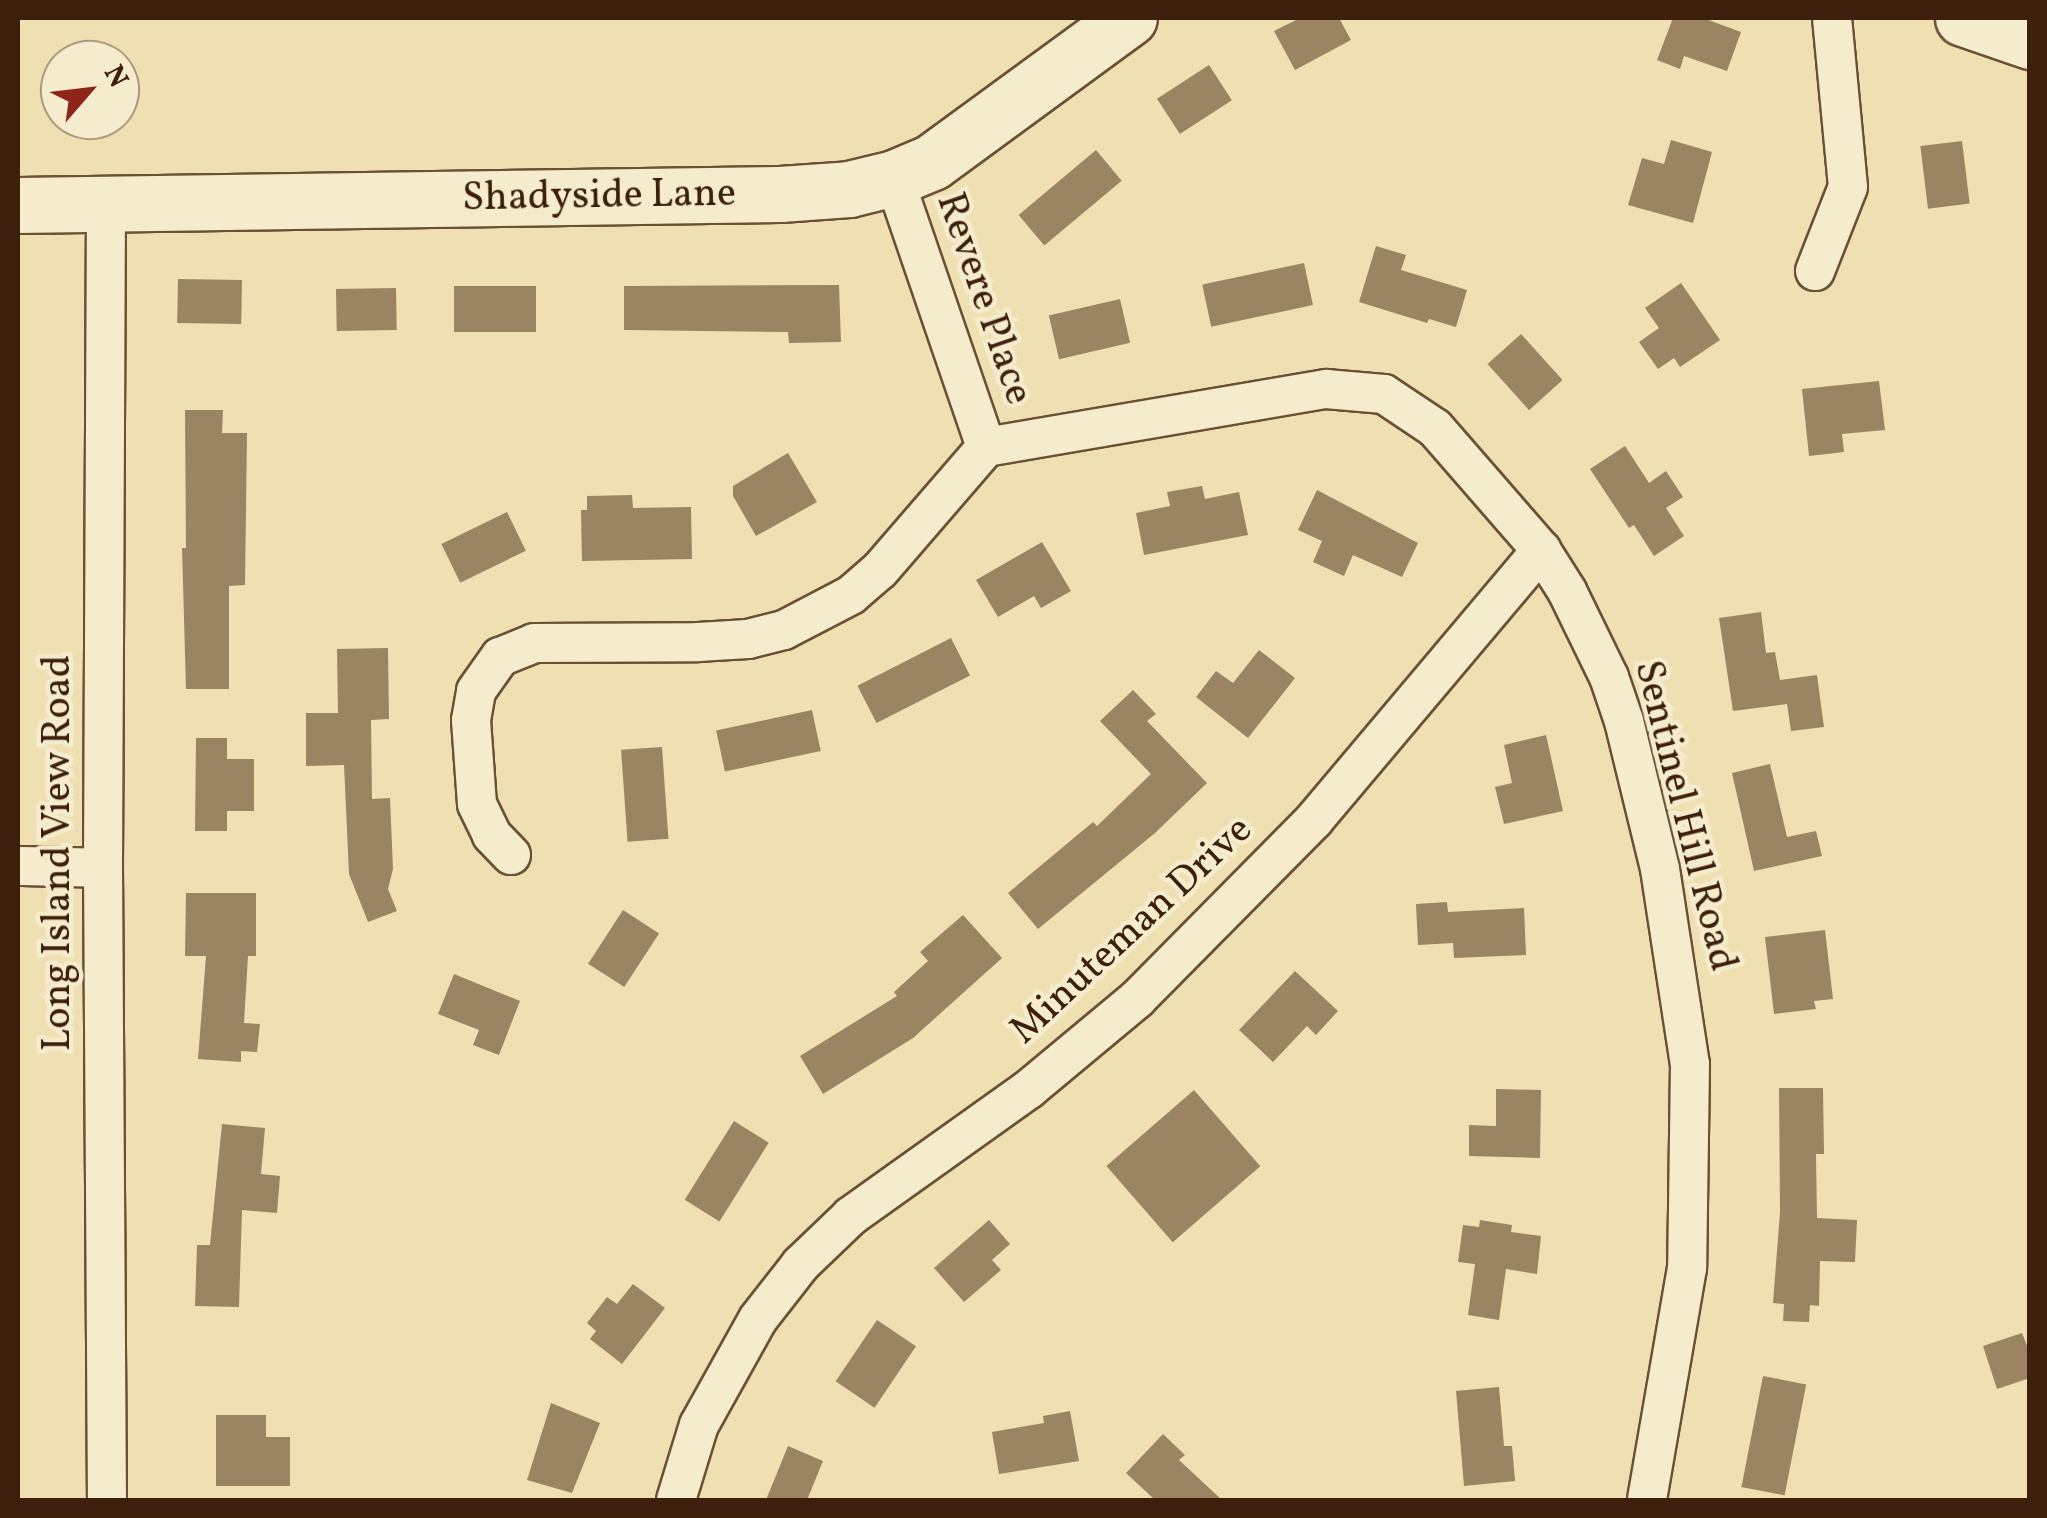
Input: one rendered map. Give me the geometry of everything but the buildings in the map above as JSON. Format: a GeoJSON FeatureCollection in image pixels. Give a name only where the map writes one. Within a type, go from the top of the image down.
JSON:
{"type":"FeatureCollection","features":[{"type":"Feature","properties":{"kind":"street","name":"Shadyside Lane"},"geometry":{"type":"LineString","coordinates":[[18,205],[780,194],[849,189],[894,178],[932,162],[1129,18]]}},
{"type":"Feature","properties":{"kind":"street"},"geometry":{"type":"LineString","coordinates":[[1816,270],[1848,187],[1832,18]]}},
{"type":"Feature","properties":{"kind":"street"},"geometry":{"type":"LineString","coordinates":[[1963,18],[2030,41]]}},
{"type":"Feature","properties":{"kind":"street","name":"Revere Place"},"geometry":{"type":"LineString","coordinates":[[511,855],[492,834],[477,804],[470,720],[476,691],[500,658],[534,644],[748,640],[802,622],[850,595],[880,570],[986,446],[894,178]]}},
{"type":"Feature","properties":{"kind":"street","name":"Long Island View Road"},"geometry":{"type":"LineString","coordinates":[[106,205],[102,868],[107,1500]]}},
{"type":"Feature","properties":{"kind":"street","name":"Sentinel Hill Road"},"geometry":{"type":"LineString","coordinates":[[986,446],[1326,389],[1354,388],[1384,394],[1435,428],[1541,550],[1590,634],[1624,722],[1664,888],[1690,1064],[1687,1268],[1647,1500]]}},
{"type":"Feature","properties":{"kind":"street","name":"Minuteman Drive"},"geometry":{"type":"LineString","coordinates":[[676,1500],[699,1425],[758,1319],[801,1264],[851,1216],[1029,1090],[1137,998],[1314,820],[1541,550]]}},
{"type":"Feature","properties":{"kind":"street"},"geometry":{"type":"LineString","coordinates":[[18,866],[102,868]]}}]}
